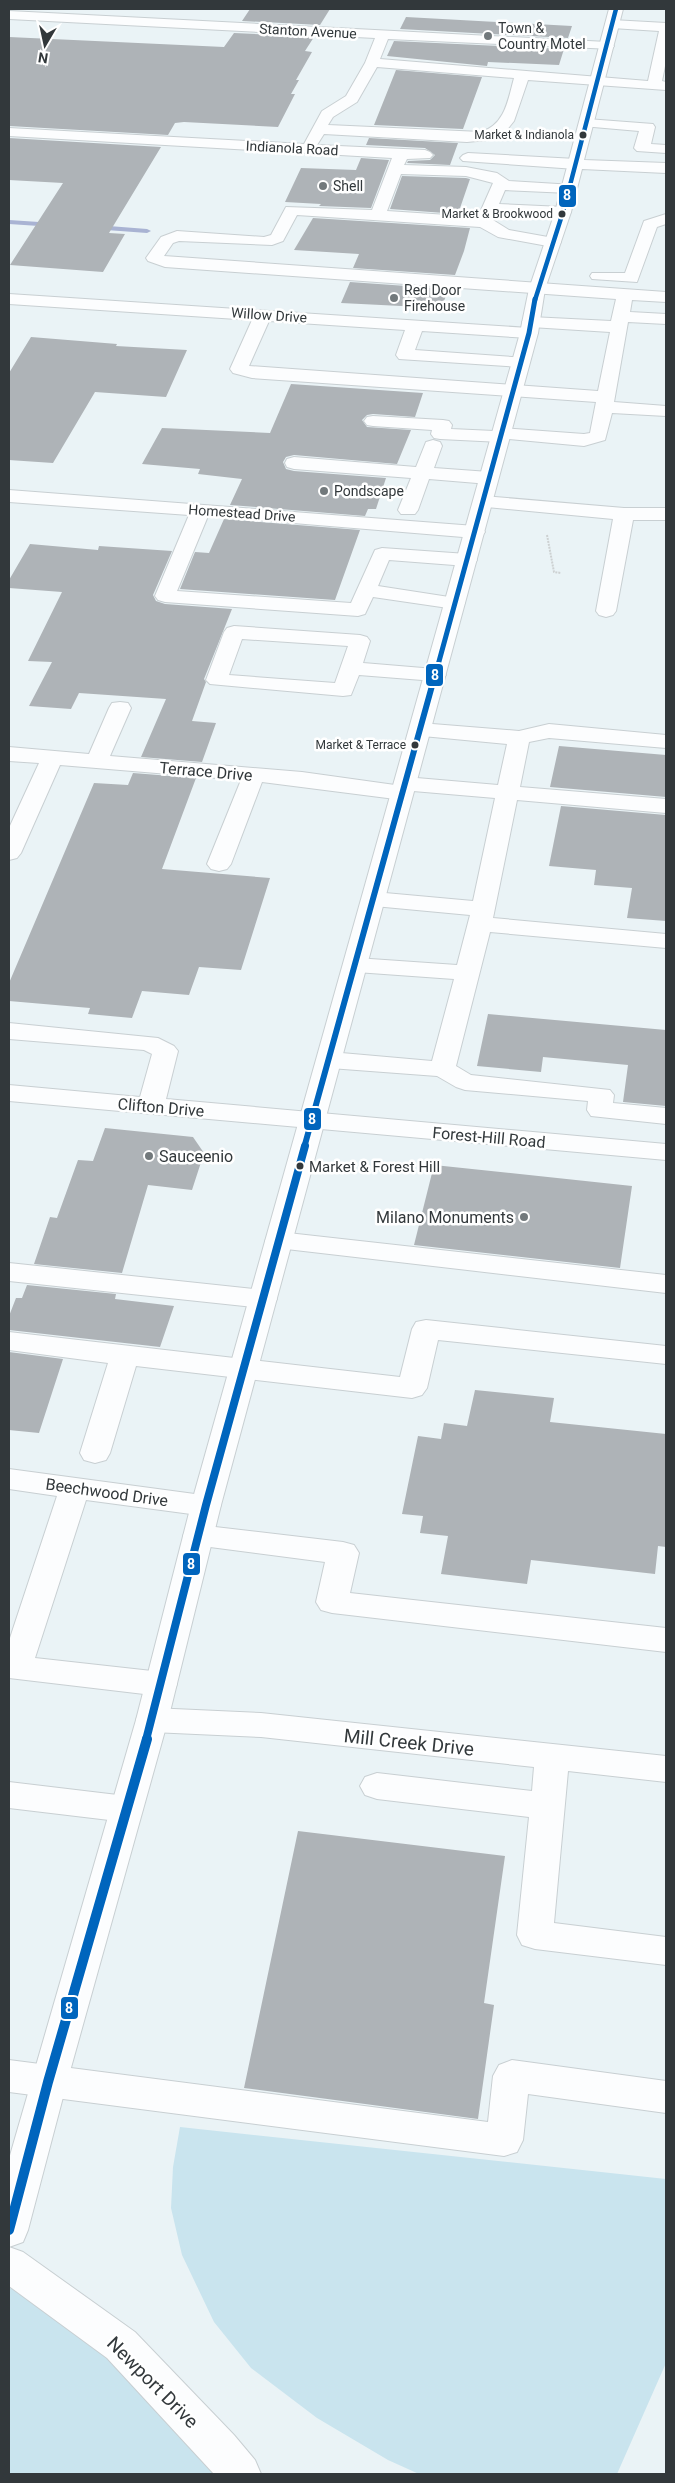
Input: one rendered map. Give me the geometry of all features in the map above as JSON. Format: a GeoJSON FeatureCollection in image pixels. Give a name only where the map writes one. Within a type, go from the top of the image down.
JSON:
{"type":"FeatureCollection","features":[{"type":"Feature","properties":{"kind":"street","name":"Stanton Avenue"},"geometry":{"type":"LineString","coordinates":[[9,15],[383,35],[612,26],[666,27]]}},
{"type":"Feature","properties":{"kind":"street"},"geometry":{"type":"LineString","coordinates":[[9,2230],[18,2158],[48,2082],[152,1720],[206,1505],[330,1060],[530,327],[546,277],[553,242],[570,188],[612,26]]}},
{"type":"Feature","properties":{"kind":"street"},"geometry":{"type":"LineString","coordinates":[[372,63],[467,68],[522,76],[660,86],[666,31]]}},
{"type":"Feature","properties":{"kind":"street"},"geometry":{"type":"LineString","coordinates":[[308,150],[327,114],[352,99],[372,63],[383,35]]}},
{"type":"Feature","properties":{"kind":"street"},"geometry":{"type":"LineString","coordinates":[[319,129],[467,138],[489,136],[496,134],[504,127],[522,76]]}},
{"type":"Feature","properties":{"kind":"street"},"geometry":{"type":"LineString","coordinates":[[588,119],[657,118]]}},
{"type":"Feature","properties":{"kind":"street"},"geometry":{"type":"LineString","coordinates":[[588,119],[648,127],[642,148],[666,150]]}},
{"type":"Feature","properties":{"kind":"street","name":"Indianola Road"},"geometry":{"type":"LineString","coordinates":[[9,132],[401,154],[570,188]]}},
{"type":"Feature","properties":{"kind":"street"},"geometry":{"type":"LineString","coordinates":[[378,214],[401,154]]}},
{"type":"Feature","properties":{"kind":"street"},"geometry":{"type":"LineString","coordinates":[[666,168],[570,188],[487,215],[378,214],[292,210],[277,238],[266,242],[177,236],[167,240],[154,258],[165,262],[253,268],[546,277],[628,286],[666,282]]}},
{"type":"Feature","properties":{"kind":"street"},"geometry":{"type":"LineString","coordinates":[[396,170],[473,172],[495,176],[501,181],[487,215]]}},
{"type":"Feature","properties":{"kind":"street"},"geometry":{"type":"LineString","coordinates":[[500,185],[570,188]]}},
{"type":"Feature","properties":{"kind":"street"},"geometry":{"type":"LineString","coordinates":[[373,421],[443,425],[440,434],[501,435],[584,440],[599,436],[604,402],[628,286],[650,224],[664,210]]}},
{"type":"Feature","properties":{"kind":"street"},"geometry":{"type":"LineString","coordinates":[[487,215],[504,234],[553,242]]}},
{"type":"Feature","properties":{"kind":"street"},"geometry":{"type":"LineString","coordinates":[[650,224],[666,231]]}},
{"type":"Feature","properties":{"kind":"street"},"geometry":{"type":"LineString","coordinates":[[253,268],[266,242]]}},
{"type":"Feature","properties":{"kind":"street"},"geometry":{"type":"LineString","coordinates":[[579,274],[666,297]]}},
{"type":"Feature","properties":{"kind":"street","name":"Willow Drive"},"geometry":{"type":"LineString","coordinates":[[9,299],[415,325],[530,327],[666,319]]}},
{"type":"Feature","properties":{"kind":"street"},"geometry":{"type":"LineString","coordinates":[[263,315],[239,369],[252,373],[513,390],[666,411]]}},
{"type":"Feature","properties":{"kind":"street"},"geometry":{"type":"LineString","coordinates":[[415,325],[405,355],[521,362]]}},
{"type":"Feature","properties":{"kind":"street"},"geometry":{"type":"LineString","coordinates":[[408,510],[433,446]]}},
{"type":"Feature","properties":{"kind":"street"},"geometry":{"type":"LineString","coordinates":[[294,463],[423,473],[486,490],[624,514],[666,514]]}},
{"type":"Feature","properties":{"kind":"street","name":"Homestead Drive"},"geometry":{"type":"LineString","coordinates":[[9,496],[475,532]]}},
{"type":"Feature","properties":{"kind":"street"},"geometry":{"type":"LineString","coordinates":[[201,510],[165,596],[358,610],[382,554],[467,560]]}},
{"type":"Feature","properties":{"kind":"street"},"geometry":{"type":"LineString","coordinates":[[606,610],[624,514]]}},
{"type":"Feature","properties":{"kind":"street"},"geometry":{"type":"LineString","coordinates":[[366,590],[455,603]]}},
{"type":"Feature","properties":{"kind":"street"},"geometry":{"type":"LineString","coordinates":[[234,632],[360,641],[351,668],[343,690],[217,680],[234,632]]}},
{"type":"Feature","properties":{"kind":"street"},"geometry":{"type":"LineString","coordinates":[[351,668],[435,675]]}},
{"type":"Feature","properties":{"kind":"street"},"geometry":{"type":"LineString","coordinates":[[96,762],[120,708]]}},
{"type":"Feature","properties":{"kind":"street"},"geometry":{"type":"LineString","coordinates":[[420,730],[519,738],[549,731],[666,741]]}},
{"type":"Feature","properties":{"kind":"street"},"geometry":{"type":"LineString","coordinates":[[443,1069],[482,917],[519,738]]}},
{"type":"Feature","properties":{"kind":"street","name":"Terrace Drive"},"geometry":{"type":"LineString","coordinates":[[9,754],[404,789],[507,792],[666,806]]}},
{"type":"Feature","properties":{"kind":"street"},"geometry":{"type":"LineString","coordinates":[[9,853],[52,758]]}},
{"type":"Feature","properties":{"kind":"street"},"geometry":{"type":"LineString","coordinates":[[219,864],[254,775]]}},
{"type":"Feature","properties":{"kind":"street"},"geometry":{"type":"LineString","coordinates":[[374,899],[482,917],[666,941]]}},
{"type":"Feature","properties":{"kind":"street"},"geometry":{"type":"LineString","coordinates":[[356,965],[468,973]]}},
{"type":"Feature","properties":{"kind":"street"},"geometry":{"type":"LineString","coordinates":[[9,1031],[149,1043],[166,1051],[151,1106]]}},
{"type":"Feature","properties":{"kind":"street"},"geometry":{"type":"LineString","coordinates":[[330,1060],[443,1069],[465,1082],[601,1094],[600,1110],[666,1116]]}},
{"type":"Feature","properties":{"kind":"street","name":"Clifton Drive"},"geometry":{"type":"LineString","coordinates":[[9,1093],[313,1121]]}},
{"type":"Feature","properties":{"kind":"street","name":"Forest-Hill Road"},"geometry":{"type":"LineString","coordinates":[[313,1121],[666,1152]]}},
{"type":"Feature","properties":{"kind":"street"},"geometry":{"type":"LineString","coordinates":[[279,1241],[666,1284]]}},
{"type":"Feature","properties":{"kind":"street"},"geometry":{"type":"LineString","coordinates":[[9,1272],[263,1298]]}},
{"type":"Feature","properties":{"kind":"street"},"geometry":{"type":"LineString","coordinates":[[9,1341],[243,1370],[412,1388],[426,1329],[666,1355]]}},
{"type":"Feature","properties":{"kind":"street"},"geometry":{"type":"LineString","coordinates":[[95,1453],[125,1355]]}},
{"type":"Feature","properties":{"kind":"street","name":"Beechwood Drive"},"geometry":{"type":"LineString","coordinates":[[9,1480],[206,1505]]}},
{"type":"Feature","properties":{"kind":"street"},"geometry":{"type":"LineString","coordinates":[[75,1487],[13,1668],[161,1684]]}},
{"type":"Feature","properties":{"kind":"street"},"geometry":{"type":"LineString","coordinates":[[198,1536],[344,1553],[332,1602],[666,1640]]}},
{"type":"Feature","properties":{"kind":"street","name":"Mill Creek Drive"},"geometry":{"type":"LineString","coordinates":[[152,1720],[262,1726],[666,1769]]}},
{"type":"Feature","properties":{"kind":"street"},"geometry":{"type":"LineString","coordinates":[[552,1758],[535,1935],[666,1951]]}},
{"type":"Feature","properties":{"kind":"street"},"geometry":{"type":"LineString","coordinates":[[376,1786],[548,1806]]}},
{"type":"Feature","properties":{"kind":"street"},"geometry":{"type":"LineString","coordinates":[[9,1796],[126,1809]]}},
{"type":"Feature","properties":{"kind":"street"},"geometry":{"type":"LineString","coordinates":[[9,2076],[504,2140],[512,2076],[666,2097]]}},
{"type":"Feature","properties":{"kind":"street","name":"Newport Drive"},"geometry":{"type":"LineString","coordinates":[[9,2264],[121,2344],[220,2449],[240,2474]]}},
{"type":"Feature","properties":{"kind":"path"},"geometry":{"type":"LineString","coordinates":[[546,530],[554,572],[560,573]]}},
{"type":"Feature","properties":{"kind":"shaded area"},"geometry":{"type":"Polygon","coordinates":[[[180,2127],[666,2179],[666,2363],[617,2474],[419,2474],[388,2460],[317,2418],[251,2368],[214,2322],[182,2255],[171,2208],[173,2167],[180,2127]]]}},
{"type":"Feature","properties":{"kind":"shaded area"},"geometry":{"type":"Polygon","coordinates":[[[9,2264],[121,2345],[219,2449],[240,2474],[9,2474],[9,2264]]]}},
{"type":"Feature","properties":{"kind":"building"},"geometry":{"type":"Polygon","coordinates":[[[250,9],[330,9],[320,25],[242,21],[250,9]]]}},
{"type":"Feature","properties":{"kind":"building"},"geometry":{"type":"Polygon","coordinates":[[[406,17],[572,26],[568,38],[400,29],[406,17]]]}},
{"type":"Feature","properties":{"kind":"building"},"geometry":{"type":"Polygon","coordinates":[[[234,33],[314,37],[305,51],[312,52],[296,80],[299,80],[291,94],[295,94],[278,127],[184,122],[175,123],[168,135],[9,126],[9,37],[224,47],[234,33]]]}},
{"type":"Feature","properties":{"kind":"building"},"geometry":{"type":"Polygon","coordinates":[[[394,41],[564,49],[559,65],[488,62],[487,66],[387,56],[394,41]]]}},
{"type":"Feature","properties":{"kind":"building"},"geometry":{"type":"Polygon","coordinates":[[[396,70],[482,77],[463,129],[374,125],[396,70]]]}},
{"type":"Feature","properties":{"kind":"building"},"geometry":{"type":"Polygon","coordinates":[[[9,138],[161,147],[109,233],[125,234],[103,272],[10,265],[63,183],[9,180],[9,138]]]}},
{"type":"Feature","properties":{"kind":"building"},"geometry":{"type":"Polygon","coordinates":[[[369,138],[458,143],[450,165],[407,163],[408,161],[430,160],[435,155],[425,148],[366,145],[369,138]]]}},
{"type":"Feature","properties":{"kind":"building","name":"Shell"},"geometry":{"type":"Polygon","coordinates":[[[361,158],[389,160],[371,208],[319,206],[321,204],[285,202],[301,168],[356,170],[361,158]]]}},
{"type":"Feature","properties":{"kind":"building","name":"Shell"},"geometry":{"type":"Polygon","coordinates":[[[402,176],[470,179],[458,214],[390,209],[402,176]]]}},
{"type":"Feature","properties":{"kind":"building"},"geometry":{"type":"Polygon","coordinates":[[[313,218],[470,228],[455,275],[353,268],[359,254],[294,250],[313,218]]]}},
{"type":"Feature","properties":{"kind":"building","name":"Red Door Firehouse"},"geometry":{"type":"Polygon","coordinates":[[[350,282],[449,289],[441,308],[341,303],[350,282]]]}},
{"type":"Feature","properties":{"kind":"building"},"geometry":{"type":"Polygon","coordinates":[[[31,337],[117,344],[116,346],[187,350],[166,397],[95,392],[53,463],[9,460],[9,373],[31,337]]]}},
{"type":"Feature","properties":{"kind":"building"},"geometry":{"type":"Polygon","coordinates":[[[291,384],[423,393],[415,417],[373,414],[367,415],[362,420],[367,427],[411,430],[397,464],[294,455],[286,457],[283,462],[286,469],[294,471],[386,478],[376,509],[368,509],[365,516],[230,505],[242,479],[198,474],[200,469],[142,464],[162,428],[270,433],[291,384]]]}},
{"type":"Feature","properties":{"kind":"building"},"geometry":{"type":"Polygon","coordinates":[[[224,519],[360,530],[335,600],[180,589],[195,552],[209,553],[224,519]]]}},
{"type":"Feature","properties":{"kind":"building"},"geometry":{"type":"Polygon","coordinates":[[[30,544],[98,550],[99,546],[172,551],[153,595],[156,601],[165,604],[232,609],[204,679],[206,682],[192,721],[216,723],[202,762],[141,757],[166,699],[79,693],[71,709],[29,706],[52,662],[28,661],[62,592],[9,588],[9,580],[30,544]]]}},
{"type":"Feature","properties":{"kind":"building"},"geometry":{"type":"Polygon","coordinates":[[[559,746],[666,755],[666,797],[550,787],[559,746]]]}},
{"type":"Feature","properties":{"kind":"building"},"geometry":{"type":"Polygon","coordinates":[[[133,773],[196,778],[162,869],[270,878],[241,970],[199,967],[189,995],[142,991],[132,1018],[88,1014],[90,1008],[9,1001],[9,983],[94,783],[128,785],[133,773]]]}},
{"type":"Feature","properties":{"kind":"building"},"geometry":{"type":"Polygon","coordinates":[[[561,806],[666,815],[666,921],[627,918],[632,888],[594,885],[596,870],[549,866],[561,806]]]}},
{"type":"Feature","properties":{"kind":"building"},"geometry":{"type":"Polygon","coordinates":[[[488,1014],[666,1030],[666,1106],[623,1102],[628,1065],[543,1057],[541,1072],[477,1066],[488,1014]]]}},
{"type":"Feature","properties":{"kind":"building"},"geometry":{"type":"Polygon","coordinates":[[[105,1128],[193,1137],[204,1153],[192,1190],[148,1185],[122,1273],[34,1264],[50,1217],[57,1218],[78,1160],[93,1161],[105,1128]]]}},
{"type":"Feature","properties":{"kind":"building","name":"Milano Monuments"},"geometry":{"type":"Polygon","coordinates":[[[434,1165],[632,1186],[620,1268],[414,1245],[434,1165]]]}},
{"type":"Feature","properties":{"kind":"building"},"geometry":{"type":"Polygon","coordinates":[[[27,1285],[116,1294],[115,1299],[174,1306],[160,1347],[9,1330],[9,1316],[16,1298],[22,1298],[27,1285]]]}},
{"type":"Feature","properties":{"kind":"building"},"geometry":{"type":"Polygon","coordinates":[[[9,1352],[63,1359],[39,1433],[9,1430],[9,1352]]]}},
{"type":"Feature","properties":{"kind":"building"},"geometry":{"type":"Polygon","coordinates":[[[475,1390],[554,1398],[550,1422],[666,1434],[666,1547],[658,1546],[655,1574],[531,1560],[527,1584],[441,1574],[448,1536],[420,1533],[423,1516],[402,1514],[418,1436],[441,1439],[444,1423],[467,1426],[475,1390]]]}},
{"type":"Feature","properties":{"kind":"building"},"geometry":{"type":"Polygon","coordinates":[[[298,1831],[505,1856],[484,2003],[494,2005],[478,2119],[244,2088],[298,1831]]]}},
{"type":"Feature","properties":{"kind":"waterway"},"geometry":{"type":"LineString","coordinates":[[9,222],[54,225]]}},
{"type":"Feature","properties":{"kind":"waterway"},"geometry":{"type":"LineString","coordinates":[[96,227],[147,231]]}},
{"type":"Feature","properties":{"kind":"transit line","name":"8"},"geometry":{"type":"LineString","coordinates":[[9,2230],[48,2082],[152,1720],[206,1505],[529,333],[537,289],[563,212],[616,9]]}},
{"type":"Feature","properties":{"kind":"place","name":"Town & Country Motel"},"geometry":{"type":"Point","coordinates":[488,36]}},
{"type":"Feature","properties":{"kind":"place","name":"Market & Indianola"},"geometry":{"type":"Point","coordinates":[583,135]}},
{"type":"Feature","properties":{"kind":"place","name":"Shell"},"geometry":{"type":"Point","coordinates":[323,186]}},
{"type":"Feature","properties":{"kind":"place","name":"Market & Brookwood"},"geometry":{"type":"Point","coordinates":[562,214]}},
{"type":"Feature","properties":{"kind":"place","name":"Red Door Firehouse"},"geometry":{"type":"Point","coordinates":[394,298]}},
{"type":"Feature","properties":{"kind":"place","name":"Pondscape"},"geometry":{"type":"Point","coordinates":[324,491]}},
{"type":"Feature","properties":{"kind":"place","name":"Market & Terrace"},"geometry":{"type":"Point","coordinates":[415,745]}},
{"type":"Feature","properties":{"kind":"place","name":"Sauceenio"},"geometry":{"type":"Point","coordinates":[149,1156]}},
{"type":"Feature","properties":{"kind":"place","name":"Market & Forest Hill"},"geometry":{"type":"Point","coordinates":[300,1166]}},
{"type":"Feature","properties":{"kind":"place","name":"Milano Monuments"},"geometry":{"type":"Point","coordinates":[524,1217]}}]}
